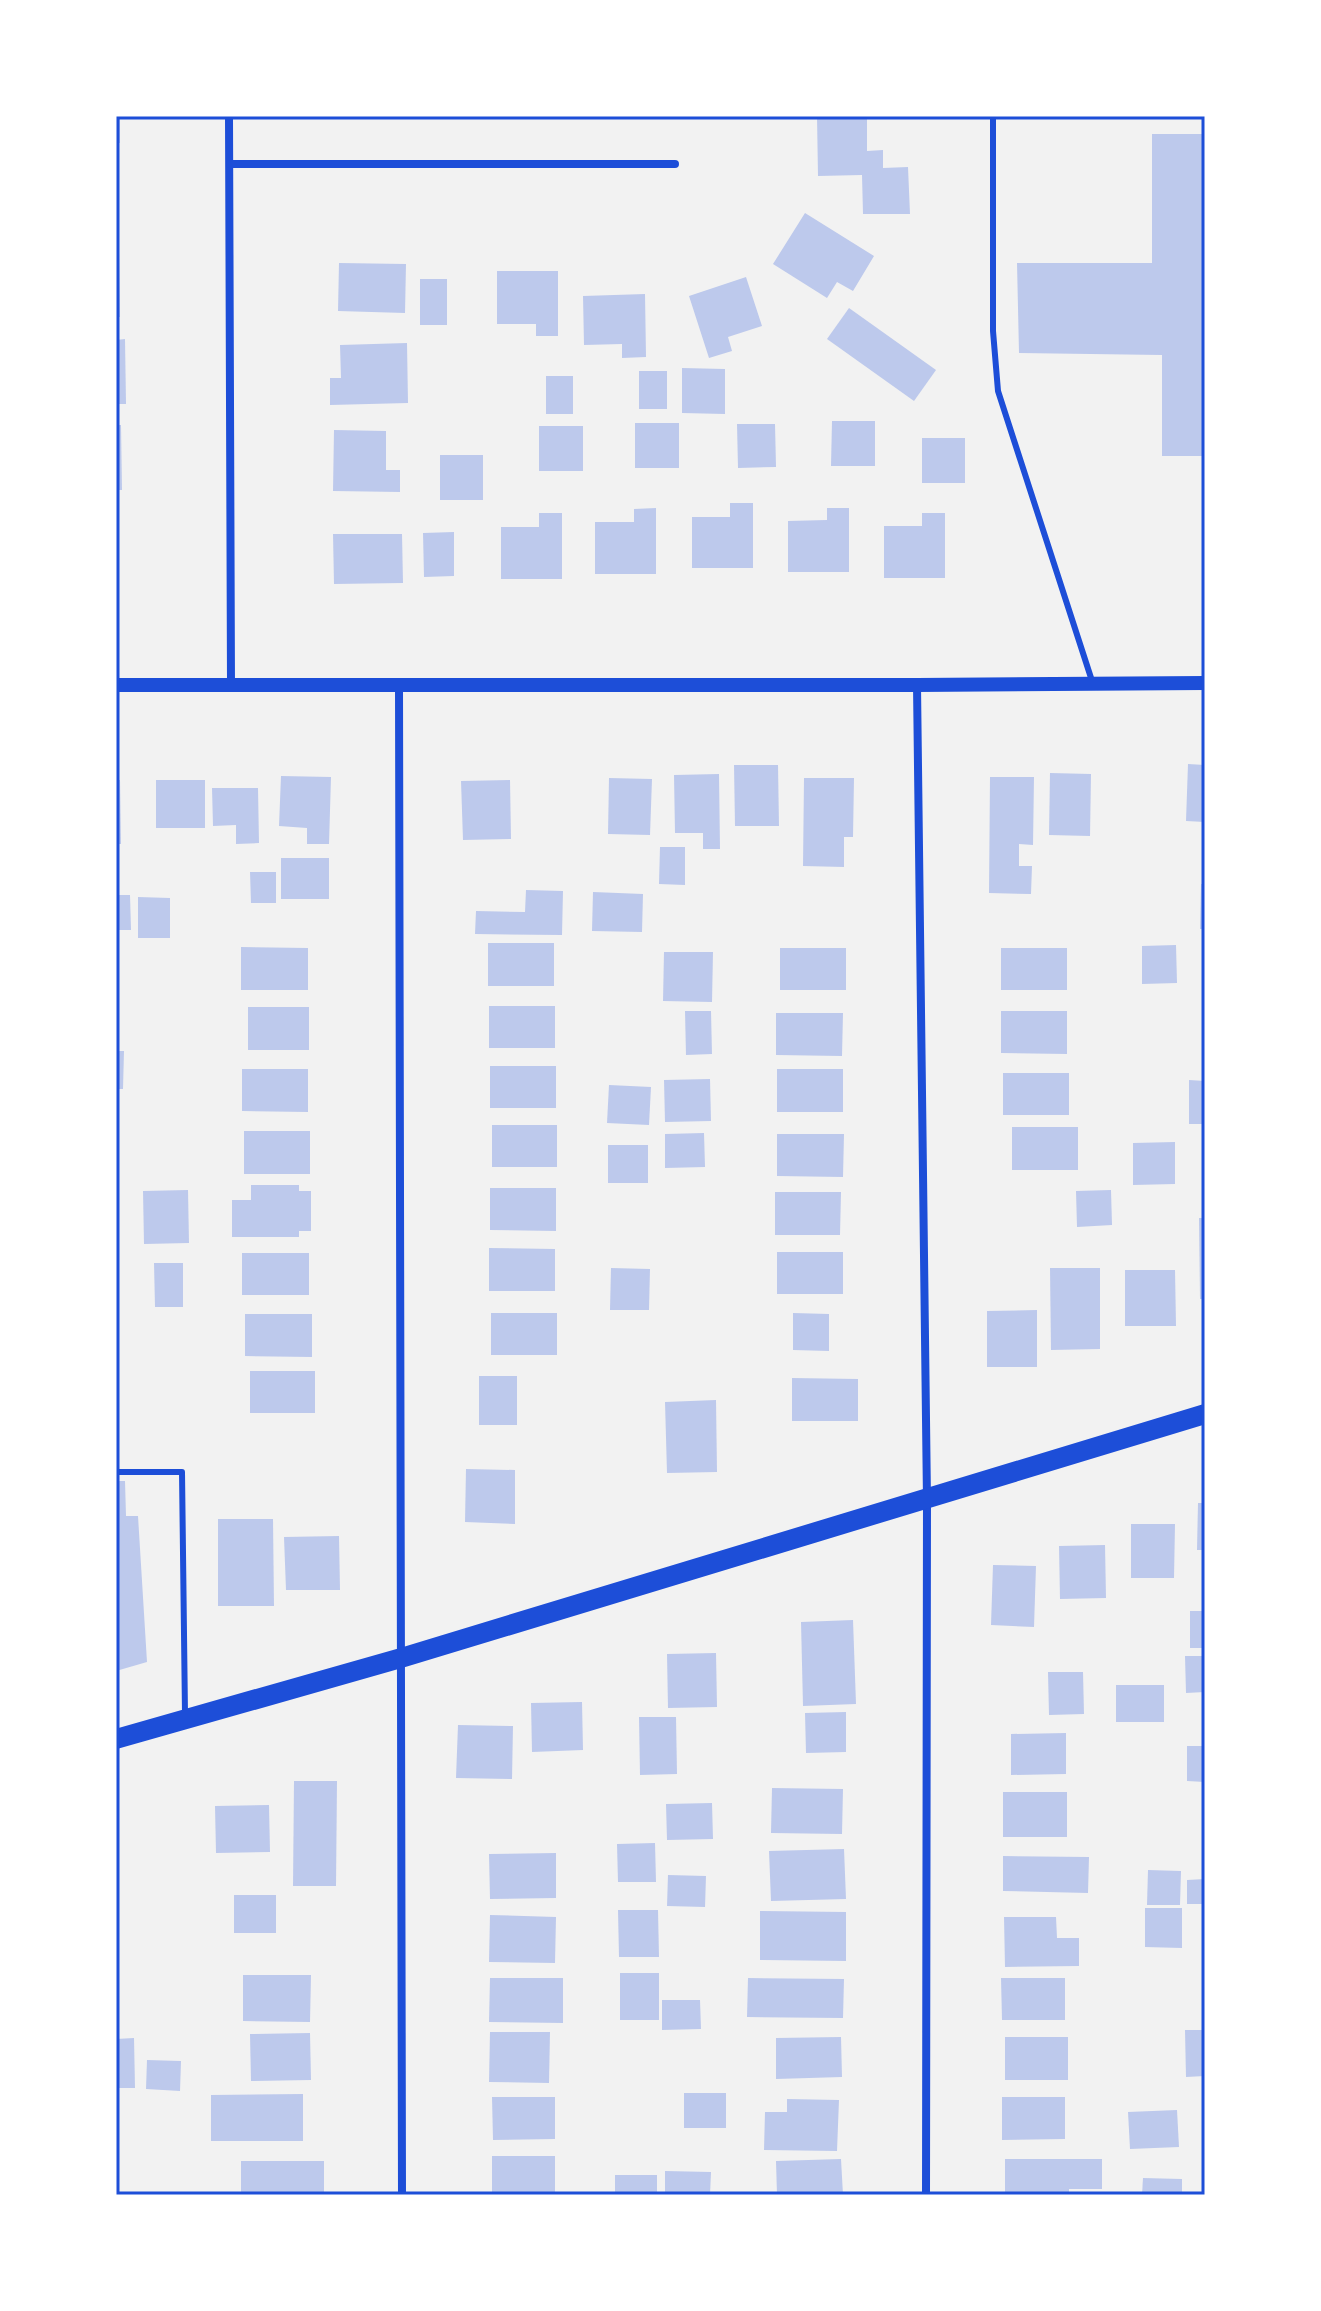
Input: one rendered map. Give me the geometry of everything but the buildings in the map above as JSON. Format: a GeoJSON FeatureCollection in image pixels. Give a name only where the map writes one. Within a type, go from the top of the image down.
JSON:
{"type":"FeatureCollection","features":[{"type":"Feature","properties":{"kind":"main road"},"geometry":{"type":"LineString","coordinates":[[116,1739],[401,1658],[1205,1414]]}},
{"type":"Feature","properties":{"kind":"street"},"geometry":{"type":"LineString","coordinates":[[229,116],[231,685]]}},
{"type":"Feature","properties":{"kind":"street"},"geometry":{"type":"LineString","coordinates":[[230,164],[675,164]]}},
{"type":"Feature","properties":{"kind":"street"},"geometry":{"type":"LineString","coordinates":[[116,685],[1205,683]]}},
{"type":"Feature","properties":{"kind":"street"},"geometry":{"type":"LineString","coordinates":[[399,685],[402,2195]]}},
{"type":"Feature","properties":{"kind":"street"},"geometry":{"type":"LineString","coordinates":[[917,685],[927,1500],[926,2195]]}},
{"type":"Feature","properties":{"kind":"lane"},"geometry":{"type":"LineString","coordinates":[[993,116],[993,331],[998,391],[1093,684]]}},
{"type":"Feature","properties":{"kind":"lane"},"geometry":{"type":"LineString","coordinates":[[116,1472],[182,1472],[185,1718]]}}]}
